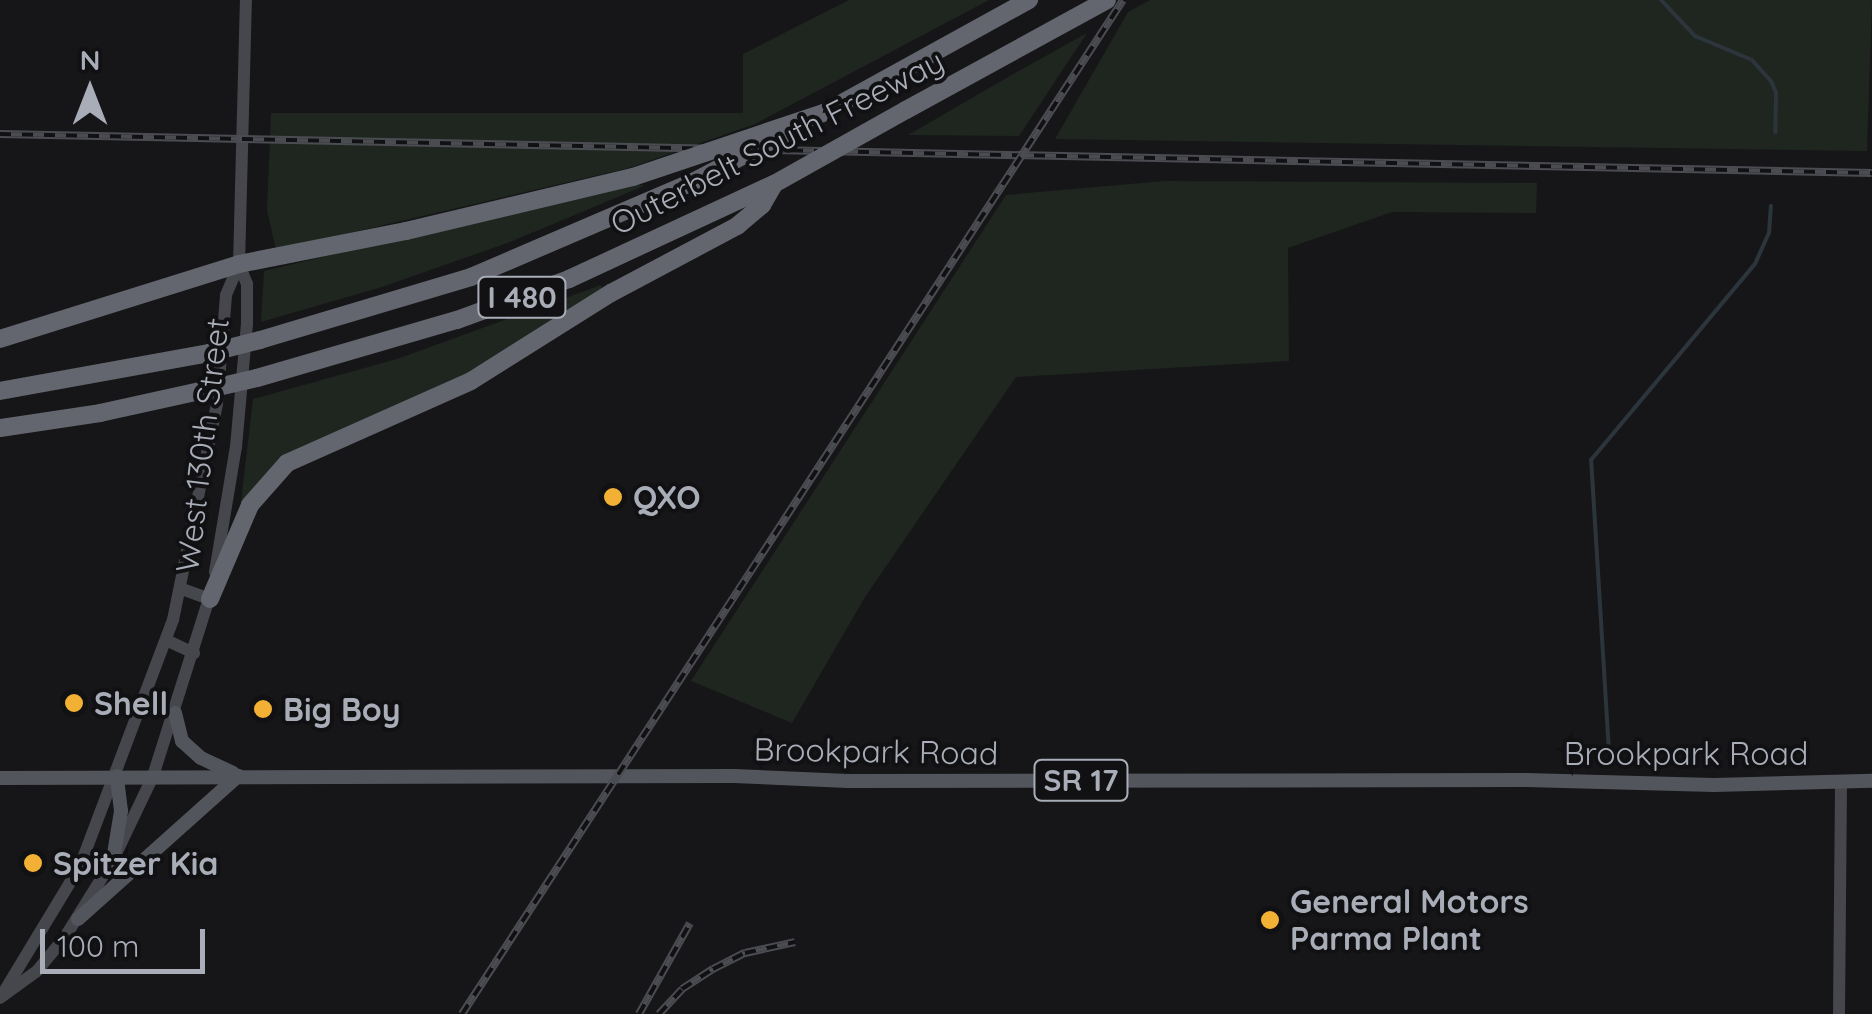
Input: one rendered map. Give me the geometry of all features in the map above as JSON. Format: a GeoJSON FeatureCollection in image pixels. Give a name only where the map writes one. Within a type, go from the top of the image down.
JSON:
{"type":"FeatureCollection","features":[{"type":"Feature","properties":{"kind":"highway","name":"Outerbelt South Freeway"},"geometry":{"type":"LineString","coordinates":[[0,391],[208,353],[471,277],[693,182],[1029,0]]}},
{"type":"Feature","properties":{"kind":"highway","name":"Outerbelt South Freeway"},"geometry":{"type":"LineString","coordinates":[[0,428],[100,414],[258,378],[457,320],[568,280],[774,184],[1106,0]]}},
{"type":"Feature","properties":{"kind":"highway"},"geometry":{"type":"LineString","coordinates":[[0,339],[238,264],[350,244],[633,177],[829,110]]}},
{"type":"Feature","properties":{"kind":"highway"},"geometry":{"type":"LineString","coordinates":[[210,600],[250,505],[287,463],[471,381],[610,293],[737,226],[762,205],[774,184]]}},
{"type":"Feature","properties":{"kind":"main road","name":"West 130th Street"},"geometry":{"type":"LineString","coordinates":[[1,997],[80,866],[117,776],[182,589],[217,403],[226,295],[238,264],[246,0]]}},
{"type":"Feature","properties":{"kind":"main road","name":"West 130th Street"},"geometry":{"type":"LineString","coordinates":[[1,997],[38,970],[102,882],[153,776],[175,713],[210,600],[233,466],[247,323],[247,284],[238,264]]}},
{"type":"Feature","properties":{"kind":"main road"},"geometry":{"type":"LineString","coordinates":[[182,589],[210,600]]}},
{"type":"Feature","properties":{"kind":"main road"},"geometry":{"type":"LineString","coordinates":[[166,640],[194,653]]}},
{"type":"Feature","properties":{"kind":"main road"},"geometry":{"type":"LineString","coordinates":[[78,919],[238,776],[202,758],[182,742],[175,713]]}},
{"type":"Feature","properties":{"kind":"main road"},"geometry":{"type":"LineString","coordinates":[[113,860],[121,811],[117,776]]}},
{"type":"Feature","properties":{"kind":"main road","name":"Brookpark Road"},"geometry":{"type":"LineString","coordinates":[[0,778],[734,776],[848,782],[1544,780],[1714,785],[1872,781]]}},
{"type":"Feature","properties":{"kind":"main road"},"geometry":{"type":"LineString","coordinates":[[1839,1014],[1841,782]]}},
{"type":"Feature","properties":{"kind":"main road"},"geometry":{"type":"LineString","coordinates":[[80,866],[102,882]]}},
{"type":"Feature","properties":{"kind":"shaded area"},"geometry":{"type":"Polygon","coordinates":[[[849,0],[989,0],[755,124],[629,168],[276,250],[267,210],[271,113],[743,113],[743,54],[849,0]]]}},
{"type":"Feature","properties":{"kind":"shaded area"},"geometry":{"type":"Polygon","coordinates":[[[1150,0],[1872,0],[1867,151],[1055,139],[1128,12],[1150,0]]]}},
{"type":"Feature","properties":{"kind":"shaded area"},"geometry":{"type":"Polygon","coordinates":[[[1087,33],[1019,136],[908,135],[1015,73],[1087,33]]]}},
{"type":"Feature","properties":{"kind":"shaded area"},"geometry":{"type":"Polygon","coordinates":[[[1164,181],[1537,183],[1536,213],[1392,212],[1288,248],[1289,361],[1016,377],[865,597],[792,723],[691,681],[1006,195],[1164,181]]]}},
{"type":"Feature","properties":{"kind":"shaded area"},"geometry":{"type":"Polygon","coordinates":[[[633,183],[644,186],[510,242],[382,287],[261,322],[264,271],[633,183]]]}},
{"type":"Feature","properties":{"kind":"shaded area"},"geometry":{"type":"Polygon","coordinates":[[[601,285],[603,290],[468,375],[306,446],[240,510],[253,399],[397,359],[601,285]]]}},
{"type":"Feature","properties":{"kind":"waterway"},"geometry":{"type":"LineString","coordinates":[[1661,0],[1695,36],[1752,60],[1771,81],[1776,93],[1775,132]]}},
{"type":"Feature","properties":{"kind":"waterway"},"geometry":{"type":"LineString","coordinates":[[1609,752],[1591,460],[1755,264],[1769,233],[1771,206]]}},
{"type":"Feature","properties":{"kind":"railway"},"geometry":{"type":"LineString","coordinates":[[462,1014],[1123,0]]}},
{"type":"Feature","properties":{"kind":"railway"},"geometry":{"type":"LineString","coordinates":[[0,134],[1872,173]]}},
{"type":"Feature","properties":{"kind":"railway"},"geometry":{"type":"LineString","coordinates":[[639,1014],[690,923]]}},
{"type":"Feature","properties":{"kind":"railway"},"geometry":{"type":"LineString","coordinates":[[659,1014],[682,989],[713,969],[745,953],[795,942]]}},
{"type":"Feature","properties":{"kind":"place","name":"QXO"},"geometry":{"type":"Point","coordinates":[613,497]}},
{"type":"Feature","properties":{"kind":"place","name":"Shell"},"geometry":{"type":"Point","coordinates":[74,703]}},
{"type":"Feature","properties":{"kind":"place","name":"Big Boy"},"geometry":{"type":"Point","coordinates":[263,709]}},
{"type":"Feature","properties":{"kind":"place","name":"Spitzer Kia"},"geometry":{"type":"Point","coordinates":[33,863]}},
{"type":"Feature","properties":{"kind":"place","name":"General Motors Parma Plant"},"geometry":{"type":"Point","coordinates":[1270,920]}}]}
